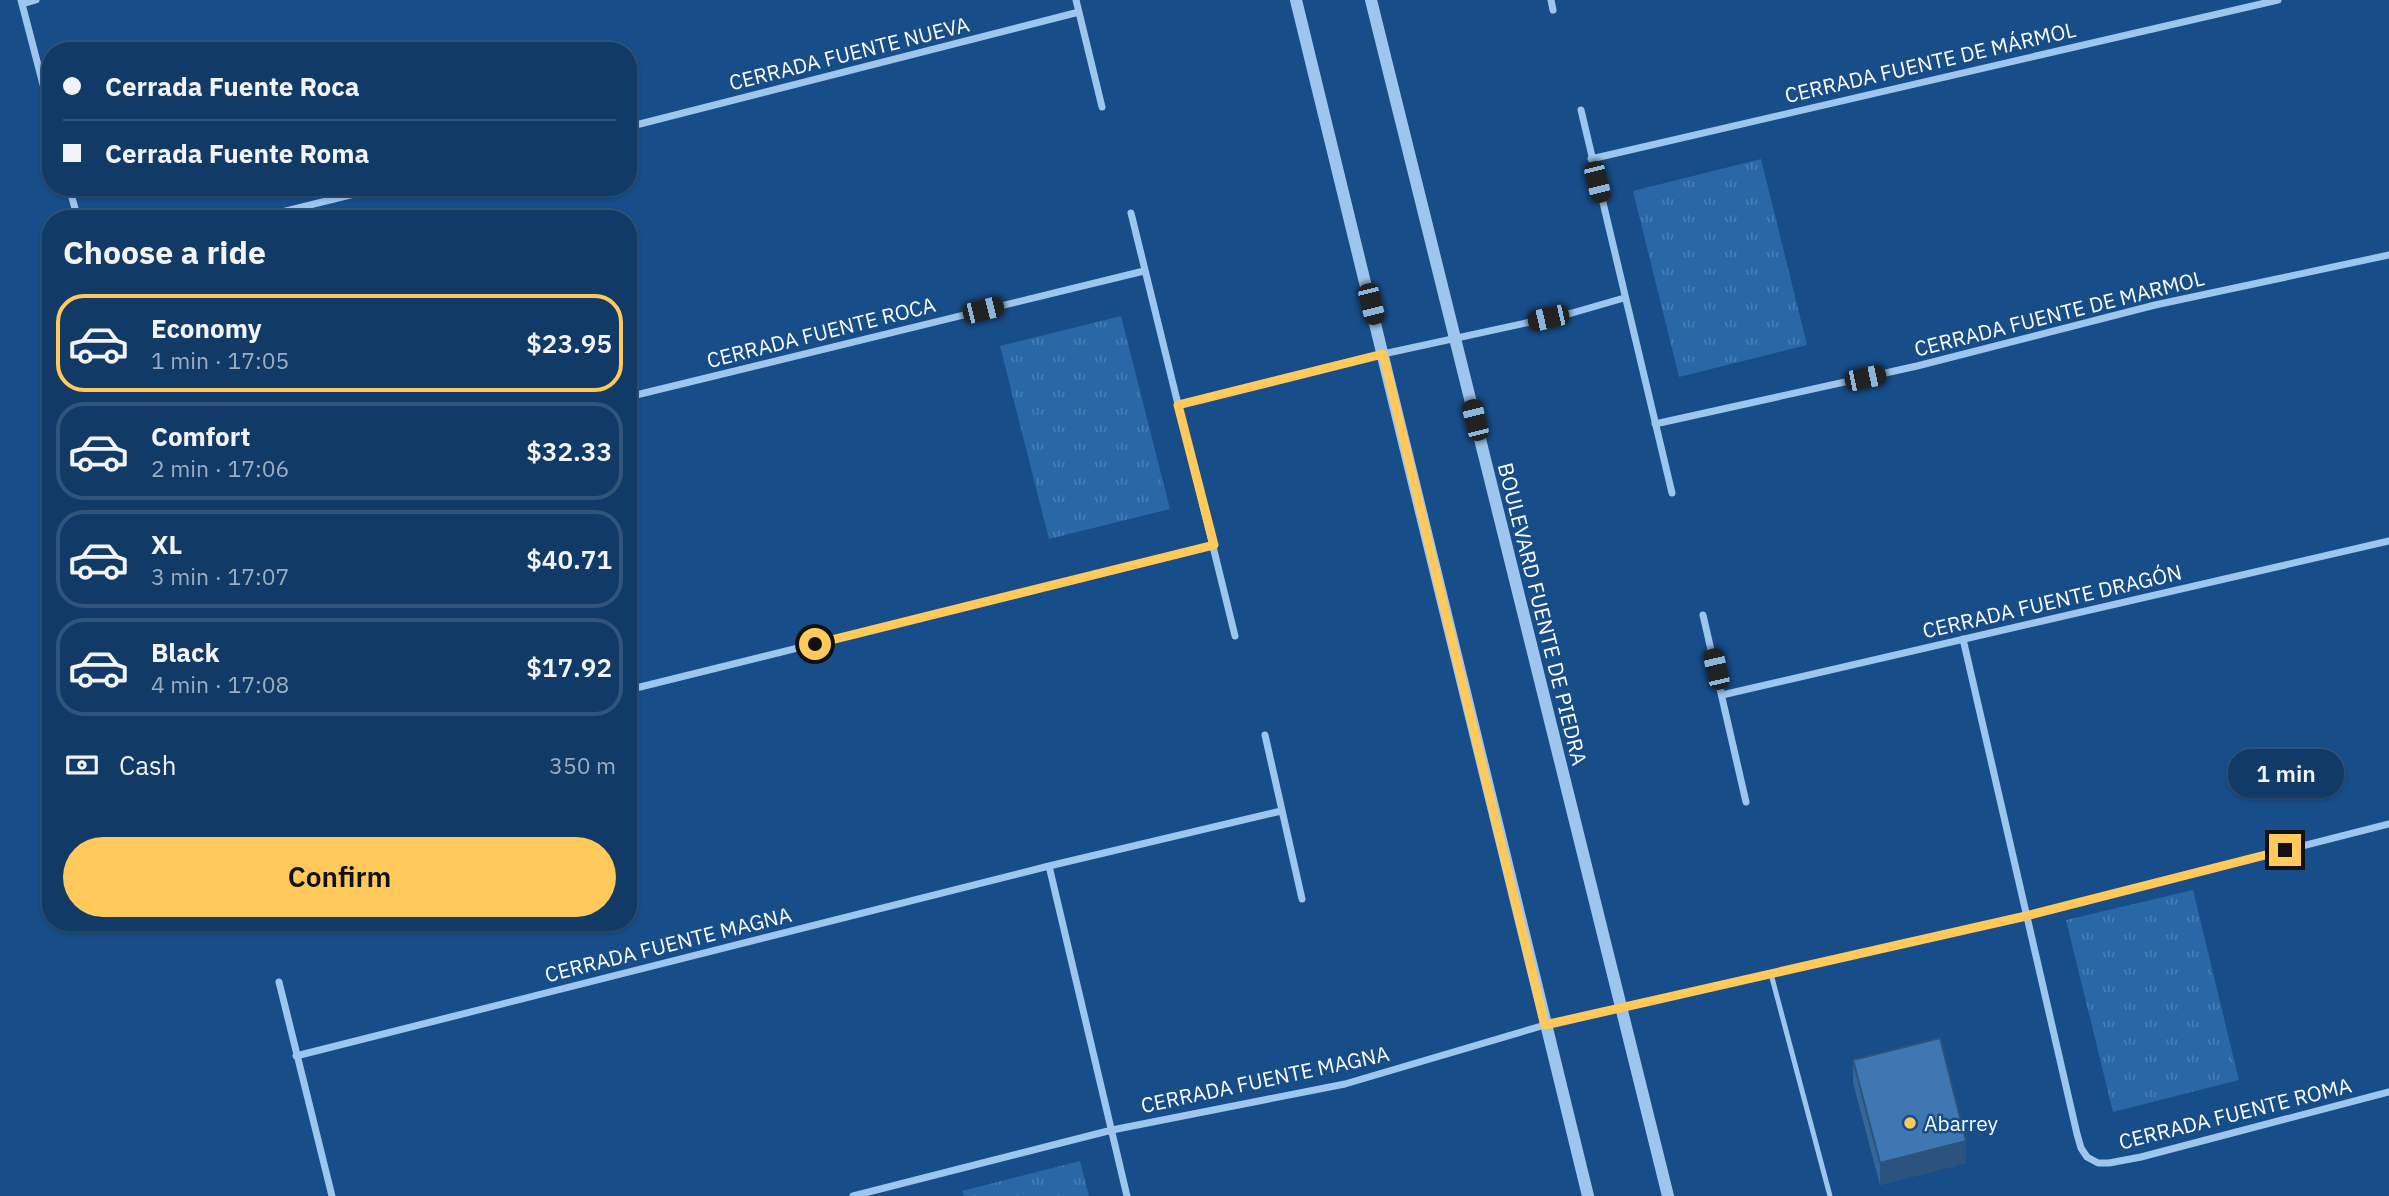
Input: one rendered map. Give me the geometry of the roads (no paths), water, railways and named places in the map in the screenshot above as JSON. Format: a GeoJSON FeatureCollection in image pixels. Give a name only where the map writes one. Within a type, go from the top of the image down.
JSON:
{"type":"FeatureCollection","features":[{"type":"Feature","properties":{"kind":"street"},"geometry":{"type":"LineString","coordinates":[[36,0],[22,2],[42,80]]}},
{"type":"Feature","properties":{"kind":"street"},"geometry":{"type":"LineString","coordinates":[[1076,0],[1102,107]]}},
{"type":"Feature","properties":{"kind":"street"},"geometry":{"type":"LineString","coordinates":[[1296,0],[1588,1196]]}},
{"type":"Feature","properties":{"kind":"street","name":"BOULEVARD FUENTE DE PIEDRA"},"geometry":{"type":"LineString","coordinates":[[1371,0],[1668,1196]]}},
{"type":"Feature","properties":{"kind":"street"},"geometry":{"type":"LineString","coordinates":[[1551,0],[1553,9]]}},
{"type":"Feature","properties":{"kind":"street","name":"CERRADA FUENTE DE MÁRMOL"},"geometry":{"type":"LineString","coordinates":[[1591,159],[2278,0]]}},
{"type":"Feature","properties":{"kind":"street","name":"CERRADA FUENTE NUEVA"},"geometry":{"type":"LineString","coordinates":[[637,125],[1079,12]]}},
{"type":"Feature","properties":{"kind":"street"},"geometry":{"type":"LineString","coordinates":[[1581,110],[1672,493]]}},
{"type":"Feature","properties":{"kind":"street"},"geometry":{"type":"LineString","coordinates":[[290,210],[346,196]]}},
{"type":"Feature","properties":{"kind":"street"},"geometry":{"type":"LineString","coordinates":[[1130,213],[1236,636]]}},
{"type":"Feature","properties":{"kind":"street","name":"CERRADA FUENTE DE MARMOL"},"geometry":{"type":"LineString","coordinates":[[1655,424],[1917,366],[2155,304],[2389,255]]}},
{"type":"Feature","properties":{"kind":"street","name":"CERRADA FUENTE ROCA"},"geometry":{"type":"LineString","coordinates":[[637,395],[1144,271]]}},
{"type":"Feature","properties":{"kind":"street"},"geometry":{"type":"LineString","coordinates":[[1178,405],[1383,354],[1572,313],[1624,298]]}},
{"type":"Feature","properties":{"kind":"street","name":"CERRADA FUENTE DRAGÓN"},"geometry":{"type":"LineString","coordinates":[[1722,695],[2389,541]]}},
{"type":"Feature","properties":{"kind":"street"},"geometry":{"type":"LineString","coordinates":[[637,688],[1214,545]]}},
{"type":"Feature","properties":{"kind":"street"},"geometry":{"type":"LineString","coordinates":[[1703,615],[1746,802]]}},
{"type":"Feature","properties":{"kind":"street","name":"CERRADA FUENTE ROMA"},"geometry":{"type":"LineString","coordinates":[[1963,639],[2081,1148],[2087,1157],[2098,1163],[2141,1157],[2389,1092]]}},
{"type":"Feature","properties":{"kind":"street"},"geometry":{"type":"LineString","coordinates":[[1265,736],[1302,899]]}},
{"type":"Feature","properties":{"kind":"street","name":"CERRADA FUENTE MAGNA"},"geometry":{"type":"LineString","coordinates":[[296,1056],[1049,866],[1281,811]]}},
{"type":"Feature","properties":{"kind":"street"},"geometry":{"type":"LineString","coordinates":[[1621,1007],[2026,916],[2389,824]]}},
{"type":"Feature","properties":{"kind":"street"},"geometry":{"type":"LineString","coordinates":[[1049,866],[1127,1196]]}},
{"type":"Feature","properties":{"kind":"street"},"geometry":{"type":"LineString","coordinates":[[279,982],[332,1196]]}},
{"type":"Feature","properties":{"kind":"street","name":"CERRADA FUENTE MAGNA"},"geometry":{"type":"LineString","coordinates":[[853,1196],[1112,1130],[1345,1084],[1545,1025],[1621,1007]]}},
{"type":"Feature","properties":{"kind":"lane"},"geometry":{"type":"LineString","coordinates":[[1770,974],[1830,1196]]}},
{"type":"Feature","properties":{"kind":"place","name":"Abarrey"},"geometry":{"type":"Point","coordinates":[1910,1123]}}]}
